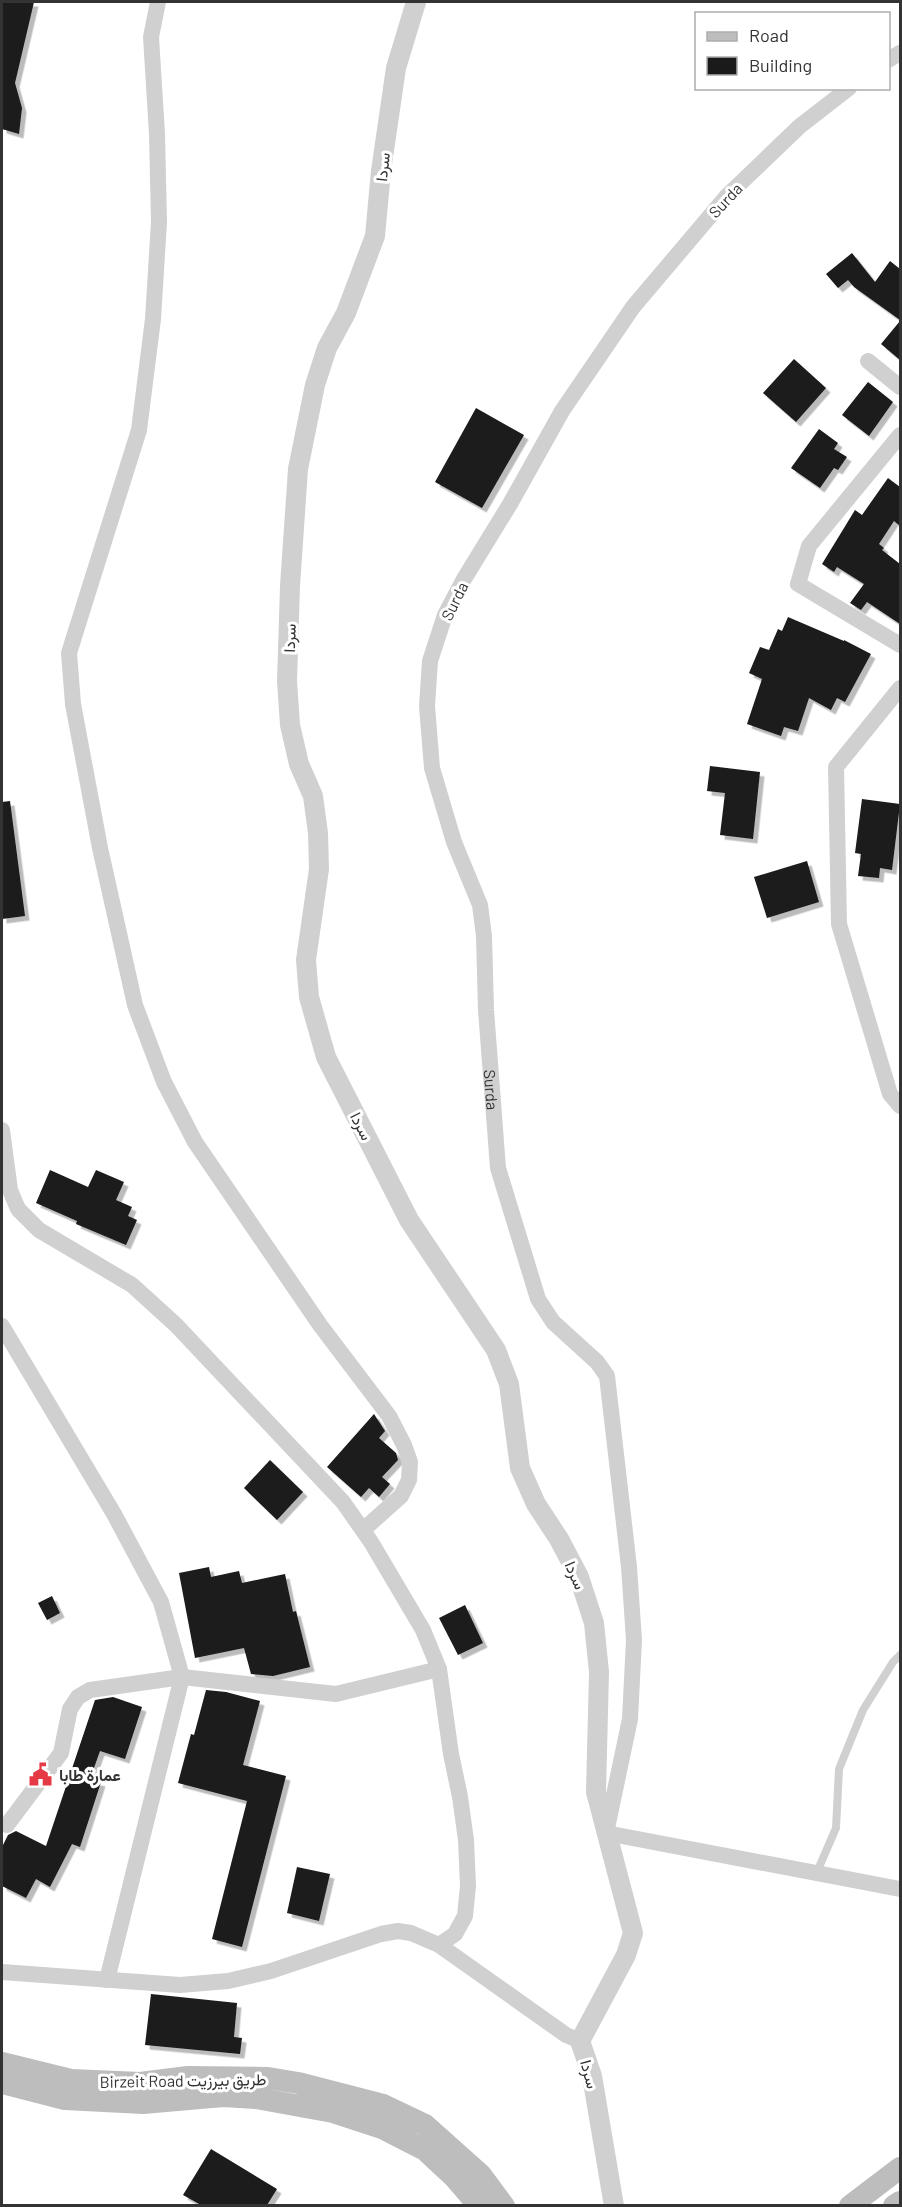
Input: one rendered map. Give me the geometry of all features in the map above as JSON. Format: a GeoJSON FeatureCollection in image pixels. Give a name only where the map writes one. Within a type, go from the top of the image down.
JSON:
{"type":"FeatureCollection","features":[{"type":"Feature","properties":{"kind":"main road","name":"Birzeit Road طريق بيرزيت"},"geometry":{"type":"LineString","coordinates":[[2,2063],[71,2080],[105,2082],[140,2083],[188,2077],[268,2078],[298,2083],[384,2106],[425,2125],[481,2175],[504,2205]]}},
{"type":"Feature","properties":{"kind":"main road","name":"Birzeit Road طريق بيرزيت"},"geometry":{"type":"LineString","coordinates":[[2,2084],[65,2099],[143,2103],[195,2097],[256,2098],[333,2112],[382,2128],[425,2150],[479,2205]]}},
{"type":"Feature","properties":{"kind":"main road"},"geometry":{"type":"LineString","coordinates":[[850,2205],[900,2168]]}},
{"type":"Feature","properties":{"kind":"main road"},"geometry":{"type":"LineString","coordinates":[[894,2205],[900,2202]]}},
{"type":"Feature","properties":{"kind":"street"},"geometry":{"type":"LineString","coordinates":[[158,2],[151,37],[157,134],[159,222],[153,319],[139,430],[69,653],[73,704],[100,848],[135,1005],[164,1082],[195,1142],[320,1325],[389,1416],[410,1462],[409,1480],[401,1496],[363,1530]]}},
{"type":"Feature","properties":{"kind":"street","name":"سردا"},"geometry":{"type":"LineString","coordinates":[[416,2],[396,68],[381,171],[375,236],[346,313],[327,348],[315,385],[298,469],[290,586],[287,681],[290,725],[298,764],[313,796],[318,833],[319,869],[306,960],[309,997],[326,1057],[410,1220],[496,1350],[509,1384],[520,1468],[536,1504],[559,1539],[579,1577],[594,1623],[600,1672],[596,1792],[633,1933],[626,1955],[580,2041],[592,2076],[614,2205]]}},
{"type":"Feature","properties":{"kind":"street","name":"Surda"},"geometry":{"type":"LineString","coordinates":[[606,1833],[630,1719],[634,1640],[629,1567],[608,1376],[597,1362],[553,1323],[538,1299],[498,1168],[486,1010],[484,936],[480,905],[454,842],[432,768],[427,706],[430,661],[445,615],[464,579],[510,504],[562,411],[633,307],[727,196],[800,126],[846,90]]}},
{"type":"Feature","properties":{"kind":"street"},"geometry":{"type":"LineString","coordinates":[[868,361],[900,387]]}},
{"type":"Feature","properties":{"kind":"street"},"geometry":{"type":"LineString","coordinates":[[900,435],[808,546],[798,584],[900,645]]}},
{"type":"Feature","properties":{"kind":"street"},"geometry":{"type":"LineString","coordinates":[[900,688],[836,767],[839,924],[890,1094],[900,1106]]}},
{"type":"Feature","properties":{"kind":"street"},"geometry":{"type":"LineString","coordinates":[[2,1130],[10,1190],[18,1209],[39,1230],[132,1285],[176,1325],[343,1502],[363,1530],[423,1630],[439,1669],[466,1840],[468,1886],[465,1916],[455,1934],[439,1944]]}},
{"type":"Feature","properties":{"kind":"street"},"geometry":{"type":"LineString","coordinates":[[2,1326],[114,1514],[161,1602],[182,1677],[108,1980]]}},
{"type":"Feature","properties":{"kind":"street"},"geometry":{"type":"LineString","coordinates":[[7,1825],[61,1753],[70,1709],[78,1697],[90,1690],[182,1677],[336,1694],[439,1669]]}},
{"type":"Feature","properties":{"kind":"street"},"geometry":{"type":"LineString","coordinates":[[606,1833],[900,1889]]}},
{"type":"Feature","properties":{"kind":"street"},"geometry":{"type":"LineString","coordinates":[[2,1972],[180,1984],[228,1981],[271,1971],[381,1934],[398,1931],[411,1933],[439,1944],[566,2035],[580,2041]]}},
{"type":"Feature","properties":{"kind":"lane"},"geometry":{"type":"LineString","coordinates":[[817,1872],[836,1828],[839,1769],[863,1710],[893,1662],[900,1655]]}},
{"type":"Feature","properties":{"kind":"building"},"geometry":{"type":"Polygon","coordinates":[[[2,2],[34,2],[15,83],[22,108],[19,134],[2,129],[2,2]]]}},
{"type":"Feature","properties":{"kind":"building"},"geometry":{"type":"Polygon","coordinates":[[[852,253],[875,282],[890,261],[900,269],[900,320],[854,287],[848,280],[838,288],[826,274],[852,253]]]}},
{"type":"Feature","properties":{"kind":"building"},"geometry":{"type":"Polygon","coordinates":[[[900,321],[900,360],[881,344],[900,321]]]}},
{"type":"Feature","properties":{"kind":"building"},"geometry":{"type":"Polygon","coordinates":[[[794,359],[826,388],[796,422],[763,393],[794,359]]]}},
{"type":"Feature","properties":{"kind":"building"},"geometry":{"type":"Polygon","coordinates":[[[868,382],[893,402],[869,436],[842,415],[868,382]]]}},
{"type":"Feature","properties":{"kind":"building"},"geometry":{"type":"Polygon","coordinates":[[[476,408],[524,435],[482,508],[435,482],[476,408]]]}},
{"type":"Feature","properties":{"kind":"building"},"geometry":{"type":"Polygon","coordinates":[[[819,429],[838,443],[834,449],[847,457],[838,470],[834,468],[820,488],[791,468],[819,429]]]}},
{"type":"Feature","properties":{"kind":"building"},"geometry":{"type":"Polygon","coordinates":[[[888,478],[900,487],[900,526],[894,521],[879,544],[884,548],[882,550],[900,564],[900,624],[867,602],[861,610],[850,603],[864,584],[837,567],[834,572],[822,564],[855,510],[862,515],[888,478]]]}},
{"type":"Feature","properties":{"kind":"building"},"geometry":{"type":"Polygon","coordinates":[[[788,617],[871,654],[845,702],[837,698],[831,710],[809,698],[798,731],[784,727],[781,736],[747,724],[762,679],[749,673],[760,647],[769,650],[778,629],[782,631],[788,617]]]}},
{"type":"Feature","properties":{"kind":"building"},"geometry":{"type":"Polygon","coordinates":[[[710,766],[760,772],[753,839],[720,835],[725,793],[707,791],[710,766]]]}},
{"type":"Feature","properties":{"kind":"building"},"geometry":{"type":"Polygon","coordinates":[[[862,799],[900,804],[892,870],[880,868],[879,878],[858,876],[861,854],[855,853],[862,799]]]}},
{"type":"Feature","properties":{"kind":"building"},"geometry":{"type":"Polygon","coordinates":[[[10,801],[25,916],[2,919],[2,802],[10,801]]]}},
{"type":"Feature","properties":{"kind":"building"},"geometry":{"type":"Polygon","coordinates":[[[807,861],[819,902],[767,918],[754,877],[807,861]]]}},
{"type":"Feature","properties":{"kind":"building"},"geometry":{"type":"Polygon","coordinates":[[[50,1170],[88,1187],[96,1170],[124,1182],[116,1200],[132,1207],[128,1216],[137,1220],[126,1245],[76,1224],[77,1221],[36,1203],[50,1170]]]}},
{"type":"Feature","properties":{"kind":"building"},"geometry":{"type":"Polygon","coordinates":[[[374,1414],[385,1431],[379,1438],[396,1453],[398,1460],[382,1477],[390,1484],[379,1497],[369,1488],[361,1497],[327,1467],[374,1414]]]}},
{"type":"Feature","properties":{"kind":"building"},"geometry":{"type":"Polygon","coordinates":[[[270,1460],[303,1492],[277,1520],[244,1488],[270,1460]]]}},
{"type":"Feature","properties":{"kind":"building"},"geometry":{"type":"Polygon","coordinates":[[[209,1567],[211,1577],[239,1571],[242,1583],[285,1574],[293,1612],[296,1611],[310,1667],[273,1676],[251,1674],[244,1648],[195,1658],[179,1573],[209,1567]]]}},
{"type":"Feature","properties":{"kind":"building"},"geometry":{"type":"Polygon","coordinates":[[[52,1596],[60,1613],[47,1620],[38,1603],[52,1596]]]}},
{"type":"Feature","properties":{"kind":"building"},"geometry":{"type":"Polygon","coordinates":[[[465,1605],[483,1643],[458,1655],[439,1618],[465,1605]]]}},
{"type":"Feature","properties":{"kind":"building"},"geometry":{"type":"Polygon","coordinates":[[[206,1690],[226,1692],[260,1701],[243,1765],[286,1776],[242,1947],[212,1939],[247,1801],[178,1783],[206,1690]]]}},
{"type":"Feature","properties":{"kind":"building"},"geometry":{"type":"Polygon","coordinates":[[[113,1697],[142,1707],[125,1759],[100,1751],[90,1779],[101,1782],[80,1847],[72,1844],[50,1887],[36,1879],[26,1898],[2,1886],[2,1847],[8,1835],[16,1831],[46,1846],[95,1700],[113,1697]]]}},
{"type":"Feature","properties":{"kind":"building"},"geometry":{"type":"Polygon","coordinates":[[[297,1867],[330,1874],[319,1921],[287,1913],[297,1867]]]}},
{"type":"Feature","properties":{"kind":"building"},"geometry":{"type":"Polygon","coordinates":[[[151,1994],[237,2003],[234,2037],[242,2038],[240,2054],[145,2045],[151,1994]]]}},
{"type":"Feature","properties":{"kind":"building"},"geometry":{"type":"Polygon","coordinates":[[[211,2149],[277,2189],[267,2205],[201,2205],[183,2195],[211,2149]]]}},
{"type":"Feature","properties":{"kind":"place","name":"عمارة طابا"},"geometry":{"type":"Point","coordinates":[41,1774]}}]}
